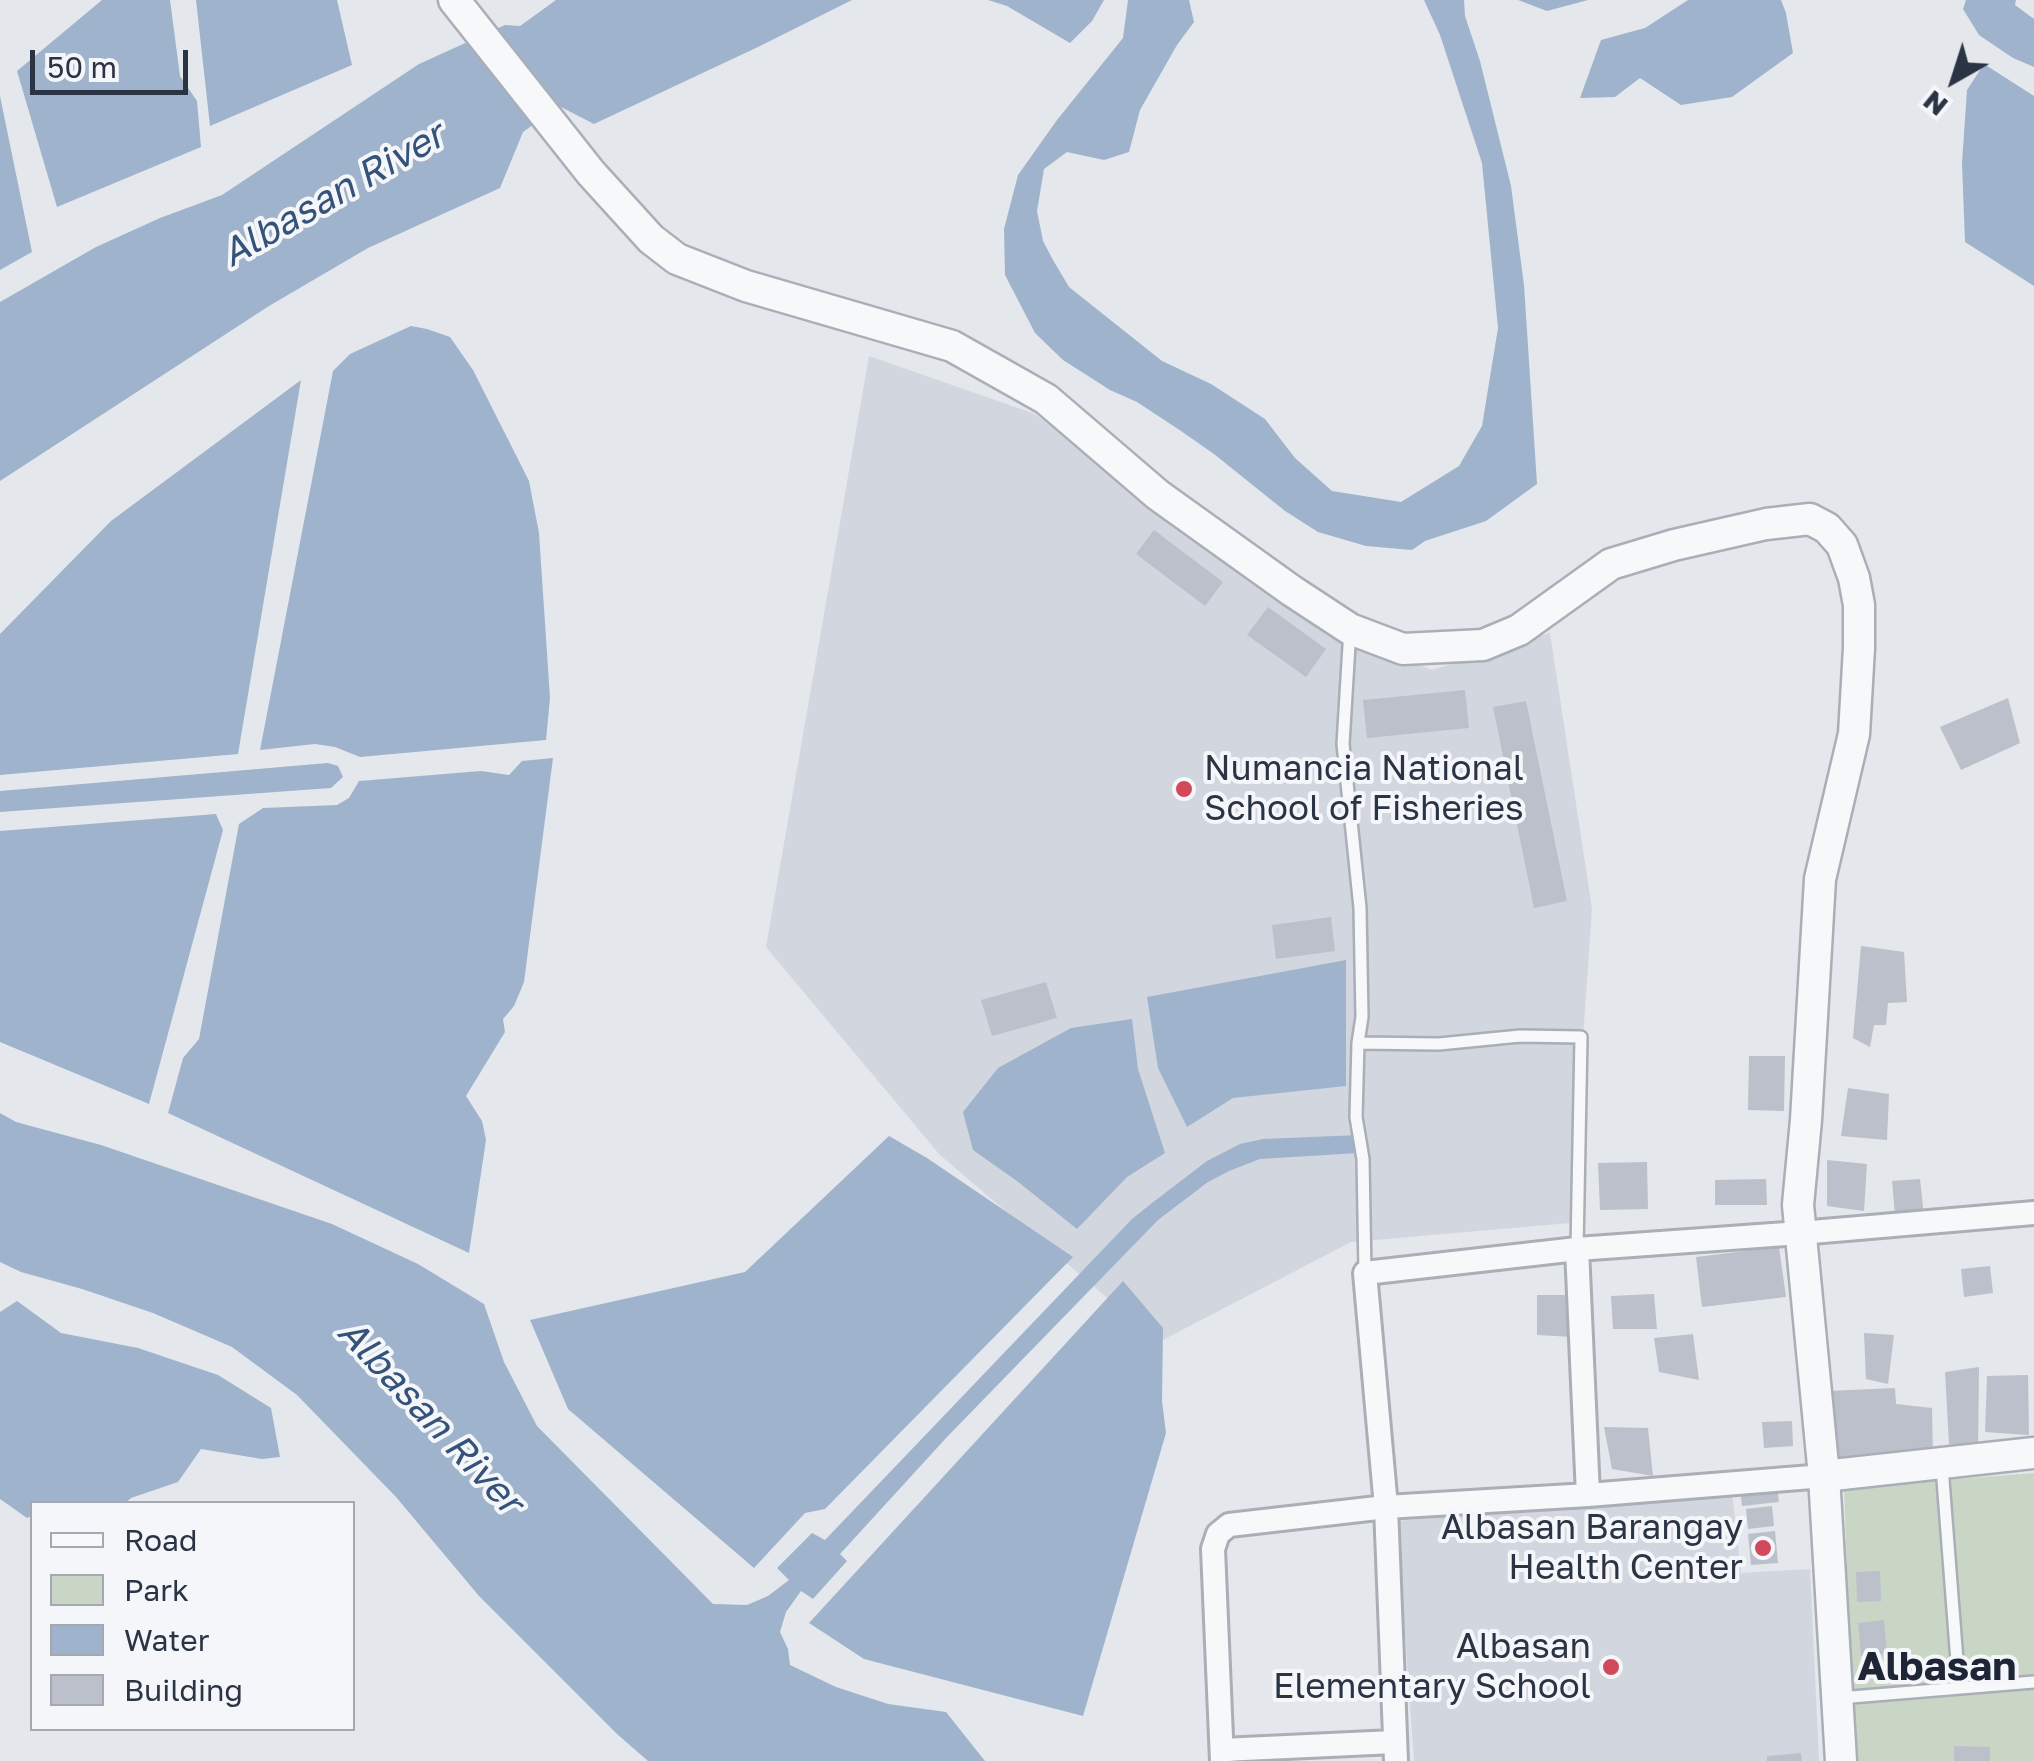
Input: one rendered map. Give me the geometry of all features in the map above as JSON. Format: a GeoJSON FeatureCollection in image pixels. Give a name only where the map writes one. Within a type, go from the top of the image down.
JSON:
{"type":"FeatureCollection","features":[{"type":"Feature","properties":{"kind":"street"},"geometry":{"type":"LineString","coordinates":[[455,1],[591,174],[651,239],[677,259],[746,286],[952,346],[1046,399],[1158,495],[1292,592],[1350,628],[1403,650],[1483,645],[1520,630],[1611,564],[1674,545],[1766,524],[1810,519],[1827,528],[1842,545],[1854,578],[1858,605],[1854,734],[1820,878],[1798,1205],[1824,1476],[1841,1761]]}},
{"type":"Feature","properties":{"kind":"street"},"geometry":{"type":"LineString","coordinates":[[2034,1213],[1577,1249],[1365,1273],[1386,1507],[1395,1752],[1222,1756],[1213,1549],[1218,1534],[1229,1525],[1386,1507],[1824,1476],[2034,1453]]}},
{"type":"Feature","properties":{"kind":"street"},"geometry":{"type":"LineString","coordinates":[[1577,1249],[1588,1495]]}},
{"type":"Feature","properties":{"kind":"lane"},"geometry":{"type":"LineString","coordinates":[[1350,628],[1343,744],[1360,908],[1362,1017],[1356,1116],[1363,1160],[1365,1273]]}},
{"type":"Feature","properties":{"kind":"lane"},"geometry":{"type":"LineString","coordinates":[[1358,1042],[1439,1044],[1520,1036],[1581,1037],[1577,1249]]}},
{"type":"Feature","properties":{"kind":"lane"},"geometry":{"type":"LineString","coordinates":[[1942,1461],[1959,1687]]}},
{"type":"Feature","properties":{"kind":"lane"},"geometry":{"type":"LineString","coordinates":[[1839,1698],[2034,1682]]}},
{"type":"Feature","properties":{"kind":"shaded area","name":"Numancia National School of Fisheries"},"geometry":{"type":"Polygon","coordinates":[[[869,356],[1035,414],[1327,629],[1432,670],[1550,633],[1592,909],[1570,1223],[1351,1242],[1159,1342],[940,1155],[766,947],[869,356]]]}},
{"type":"Feature","properties":{"kind":"shaded area","name":"Albasan Elementary School"},"geometry":{"type":"Polygon","coordinates":[[[1732,1493],[1741,1573],[1810,1569],[1819,1761],[1414,1761],[1397,1521],[1732,1493]]]}},
{"type":"Feature","properties":{"kind":"green space"},"geometry":{"type":"Polygon","coordinates":[[[2034,1473],[2034,1761],[1854,1761],[1844,1488],[2034,1473]]]}},
{"type":"Feature","properties":{"kind":"water"},"geometry":{"type":"Polygon","coordinates":[[[102,0],[170,0],[180,76],[197,101],[201,147],[57,207],[17,71],[102,0]]]}},
{"type":"Feature","properties":{"kind":"water"},"geometry":{"type":"Polygon","coordinates":[[[196,0],[337,0],[352,65],[210,126],[196,0]]]}},
{"type":"Feature","properties":{"kind":"water","name":"Albasan River"},"geometry":{"type":"Polygon","coordinates":[[[556,0],[852,0],[594,124],[559,106],[523,132],[500,188],[368,248],[269,306],[0,481],[0,302],[96,247],[222,195],[419,64],[505,25],[520,26],[556,0]]]}},
{"type":"Feature","properties":{"kind":"water"},"geometry":{"type":"Polygon","coordinates":[[[988,0],[1104,0],[1092,21],[1070,43],[1007,6],[988,0]]]}},
{"type":"Feature","properties":{"kind":"water"},"geometry":{"type":"Polygon","coordinates":[[[1128,0],[1189,0],[1194,22],[1140,110],[1129,152],[1104,160],[1067,152],[1044,169],[1037,211],[1043,241],[1053,260],[1069,287],[1162,361],[1211,384],[1265,419],[1295,458],[1332,491],[1401,502],[1459,466],[1482,426],[1498,328],[1482,163],[1440,35],[1424,0],[1464,0],[1511,186],[1524,285],[1537,484],[1486,521],[1425,541],[1412,550],[1366,546],[1318,532],[1181,431],[1063,360],[1035,333],[1005,275],[1004,229],[1018,175],[1123,38],[1128,0]]]}},
{"type":"Feature","properties":{"kind":"water"},"geometry":{"type":"Polygon","coordinates":[[[1518,0],[1588,0],[1547,11],[1518,0]]]}},
{"type":"Feature","properties":{"kind":"water"},"geometry":{"type":"Polygon","coordinates":[[[1688,0],[1781,0],[1793,53],[1732,97],[1681,105],[1640,78],[1615,97],[1580,98],[1601,40],[1645,28],[1688,0]]]}},
{"type":"Feature","properties":{"kind":"water"},"geometry":{"type":"Polygon","coordinates":[[[1966,0],[2016,0],[2015,5],[2034,19],[2034,67],[1979,35],[1963,9],[1966,0]]]}},
{"type":"Feature","properties":{"kind":"water"},"geometry":{"type":"Polygon","coordinates":[[[1984,64],[2034,96],[2034,286],[1965,242],[1962,163],[1967,90],[1984,64]]]}},
{"type":"Feature","properties":{"kind":"water"},"geometry":{"type":"Polygon","coordinates":[[[0,96],[32,252],[0,270],[0,96]]]}},
{"type":"Feature","properties":{"kind":"water"},"geometry":{"type":"Polygon","coordinates":[[[411,326],[450,337],[473,370],[529,481],[539,533],[550,698],[546,740],[360,757],[315,744],[260,750],[333,371],[350,354],[411,326]]]}},
{"type":"Feature","properties":{"kind":"water"},"geometry":{"type":"Polygon","coordinates":[[[301,380],[238,754],[0,775],[0,634],[111,521],[301,380]]]}},
{"type":"Feature","properties":{"kind":"water"},"geometry":{"type":"Polygon","coordinates":[[[553,758],[524,982],[514,1006],[503,1019],[505,1032],[466,1096],[482,1121],[486,1140],[469,1253],[168,1113],[183,1058],[199,1039],[239,824],[263,808],[337,805],[349,798],[359,781],[481,771],[509,775],[522,761],[553,758]]]}},
{"type":"Feature","properties":{"kind":"water"},"geometry":{"type":"Polygon","coordinates":[[[328,763],[338,766],[343,777],[331,788],[0,812],[0,791],[328,763]]]}},
{"type":"Feature","properties":{"kind":"water"},"geometry":{"type":"Polygon","coordinates":[[[216,814],[223,830],[149,1104],[0,1042],[0,831],[216,814]]]}},
{"type":"Feature","properties":{"kind":"water"},"geometry":{"type":"Polygon","coordinates":[[[1346,960],[1346,1086],[1233,1098],[1187,1127],[1158,1068],[1147,997],[1346,960]]]}},
{"type":"Feature","properties":{"kind":"water"},"geometry":{"type":"Polygon","coordinates":[[[1132,1019],[1138,1069],[1165,1153],[1127,1177],[1077,1229],[973,1150],[963,1112],[998,1068],[1071,1028],[1132,1019]]]}},
{"type":"Feature","properties":{"kind":"water","name":"Albasan River"},"geometry":{"type":"Polygon","coordinates":[[[0,1113],[16,1122],[101,1145],[332,1224],[418,1264],[484,1304],[504,1362],[537,1426],[713,1604],[747,1605],[768,1596],[789,1580],[777,1568],[812,1533],[825,1540],[1132,1219],[1152,1203],[1207,1161],[1240,1144],[1263,1139],[1359,1135],[1358,1153],[1260,1159],[1229,1171],[1158,1220],[947,1437],[840,1554],[847,1561],[813,1599],[801,1591],[786,1612],[780,1632],[790,1665],[836,1687],[888,1704],[946,1712],[985,1761],[648,1761],[479,1596],[396,1497],[297,1395],[232,1347],[153,1313],[0,1262],[0,1113]]]}},
{"type":"Feature","properties":{"kind":"water"},"geometry":{"type":"Polygon","coordinates":[[[889,1136],[1073,1257],[825,1509],[805,1513],[754,1568],[568,1409],[530,1320],[745,1272],[889,1136]]]}},
{"type":"Feature","properties":{"kind":"water"},"geometry":{"type":"Polygon","coordinates":[[[1123,1281],[1163,1328],[1162,1401],[1166,1433],[1083,1716],[864,1659],[809,1623],[1123,1281]]]}},
{"type":"Feature","properties":{"kind":"water"},"geometry":{"type":"Polygon","coordinates":[[[17,1301],[61,1333],[138,1348],[218,1375],[271,1408],[280,1457],[262,1459],[201,1449],[178,1482],[127,1501],[30,1501],[27,1518],[0,1499],[0,1312],[17,1301]]]}},
{"type":"Feature","properties":{"kind":"building"},"geometry":{"type":"Polygon","coordinates":[[[1154,530],[1223,582],[1205,606],[1136,554],[1154,530]]]}},
{"type":"Feature","properties":{"kind":"building"},"geometry":{"type":"Polygon","coordinates":[[[1268,607],[1326,649],[1306,677],[1247,635],[1268,607]]]}},
{"type":"Feature","properties":{"kind":"building"},"geometry":{"type":"Polygon","coordinates":[[[1465,690],[1469,728],[1367,738],[1363,700],[1465,690]]]}},
{"type":"Feature","properties":{"kind":"building"},"geometry":{"type":"Polygon","coordinates":[[[2008,698],[2020,743],[1961,770],[1940,727],[2008,698]]]}},
{"type":"Feature","properties":{"kind":"building"},"geometry":{"type":"Polygon","coordinates":[[[1526,701],[1567,901],[1534,908],[1493,707],[1526,701]]]}},
{"type":"Feature","properties":{"kind":"building"},"geometry":{"type":"Polygon","coordinates":[[[1331,917],[1335,951],[1276,959],[1272,925],[1331,917]]]}},
{"type":"Feature","properties":{"kind":"building"},"geometry":{"type":"Polygon","coordinates":[[[1861,946],[1904,952],[1907,1002],[1888,1003],[1886,1025],[1874,1025],[1870,1047],[1853,1038],[1861,946]]]}},
{"type":"Feature","properties":{"kind":"building"},"geometry":{"type":"Polygon","coordinates":[[[1046,982],[1057,1018],[992,1036],[981,1000],[1046,982]]]}},
{"type":"Feature","properties":{"kind":"building"},"geometry":{"type":"Polygon","coordinates":[[[1749,1056],[1785,1056],[1784,1111],[1748,1110],[1749,1056]]]}},
{"type":"Feature","properties":{"kind":"building"},"geometry":{"type":"Polygon","coordinates":[[[1848,1088],[1889,1094],[1887,1140],[1841,1136],[1848,1088]]]}},
{"type":"Feature","properties":{"kind":"building"},"geometry":{"type":"Polygon","coordinates":[[[1827,1160],[1867,1164],[1864,1211],[1827,1206],[1827,1160]]]}},
{"type":"Feature","properties":{"kind":"building"},"geometry":{"type":"Polygon","coordinates":[[[1647,1162],[1648,1209],[1600,1210],[1598,1163],[1647,1162]]]}},
{"type":"Feature","properties":{"kind":"building"},"geometry":{"type":"Polygon","coordinates":[[[1766,1179],[1767,1205],[1715,1205],[1715,1180],[1766,1179]]]}},
{"type":"Feature","properties":{"kind":"building"},"geometry":{"type":"Polygon","coordinates":[[[1920,1179],[1924,1217],[1895,1214],[1892,1181],[1920,1179]]]}},
{"type":"Feature","properties":{"kind":"building"},"geometry":{"type":"Polygon","coordinates":[[[1779,1247],[1786,1297],[1702,1307],[1696,1257],[1779,1247]]]}},
{"type":"Feature","properties":{"kind":"building"},"geometry":{"type":"Polygon","coordinates":[[[1990,1266],[1993,1293],[1964,1297],[1961,1269],[1990,1266]]]}},
{"type":"Feature","properties":{"kind":"building"},"geometry":{"type":"Polygon","coordinates":[[[1654,1294],[1657,1329],[1613,1329],[1611,1296],[1654,1294]]]}},
{"type":"Feature","properties":{"kind":"building"},"geometry":{"type":"Polygon","coordinates":[[[1537,1295],[1573,1295],[1573,1337],[1537,1335],[1537,1295]]]}},
{"type":"Feature","properties":{"kind":"building"},"geometry":{"type":"Polygon","coordinates":[[[1864,1333],[1894,1335],[1888,1384],[1866,1379],[1864,1333]]]}},
{"type":"Feature","properties":{"kind":"building"},"geometry":{"type":"Polygon","coordinates":[[[1693,1334],[1699,1380],[1659,1372],[1654,1338],[1693,1334]]]}},
{"type":"Feature","properties":{"kind":"building"},"geometry":{"type":"Polygon","coordinates":[[[1979,1367],[1978,1451],[1949,1444],[1945,1372],[1979,1367]]]}},
{"type":"Feature","properties":{"kind":"building"},"geometry":{"type":"Polygon","coordinates":[[[2028,1375],[2029,1435],[1985,1432],[1987,1376],[2028,1375]]]}},
{"type":"Feature","properties":{"kind":"building"},"geometry":{"type":"Polygon","coordinates":[[[1895,1388],[1896,1404],[1932,1408],[1933,1456],[1834,1458],[1828,1391],[1895,1388]]]}},
{"type":"Feature","properties":{"kind":"building"},"geometry":{"type":"Polygon","coordinates":[[[1792,1421],[1793,1446],[1764,1448],[1762,1422],[1792,1421]]]}},
{"type":"Feature","properties":{"kind":"building"},"geometry":{"type":"Polygon","coordinates":[[[1604,1427],[1648,1428],[1653,1476],[1612,1469],[1604,1427]]]}},
{"type":"Feature","properties":{"kind":"building"},"geometry":{"type":"Polygon","coordinates":[[[1777,1486],[1779,1502],[1742,1506],[1740,1490],[1777,1486]]]}},
{"type":"Feature","properties":{"kind":"building"},"geometry":{"type":"Polygon","coordinates":[[[1772,1506],[1774,1526],[1748,1529],[1746,1509],[1772,1506]]]}},
{"type":"Feature","properties":{"kind":"building","name":"Albasan Barangay Health Center"},"geometry":{"type":"Polygon","coordinates":[[[1775,1531],[1778,1563],[1751,1565],[1748,1534],[1775,1531]]]}},
{"type":"Feature","properties":{"kind":"building"},"geometry":{"type":"Polygon","coordinates":[[[1880,1571],[1881,1601],[1857,1602],[1856,1572],[1880,1571]]]}},
{"type":"Feature","properties":{"kind":"building"},"geometry":{"type":"Polygon","coordinates":[[[1884,1620],[1887,1653],[1861,1656],[1858,1623],[1884,1620]]]}},
{"type":"Feature","properties":{"kind":"building"},"geometry":{"type":"Polygon","coordinates":[[[1954,1746],[1990,1747],[1990,1761],[1954,1761],[1954,1746]]]}},
{"type":"Feature","properties":{"kind":"building"},"geometry":{"type":"Polygon","coordinates":[[[1801,1753],[1802,1761],[1767,1761],[1767,1756],[1801,1753]]]}},
{"type":"Feature","properties":{"kind":"place","name":"Numancia National School of Fisheries"},"geometry":{"type":"Point","coordinates":[1184,789]}},
{"type":"Feature","properties":{"kind":"place","name":"Albasan Barangay Health Center"},"geometry":{"type":"Point","coordinates":[1763,1548]}},
{"type":"Feature","properties":{"kind":"place","name":"Albasan Elementary School"},"geometry":{"type":"Point","coordinates":[1611,1667]}},
{"type":"Feature","properties":{"kind":"district","name":"Albasan"},"geometry":{"type":"Point","coordinates":[1937,1667]}}]}
